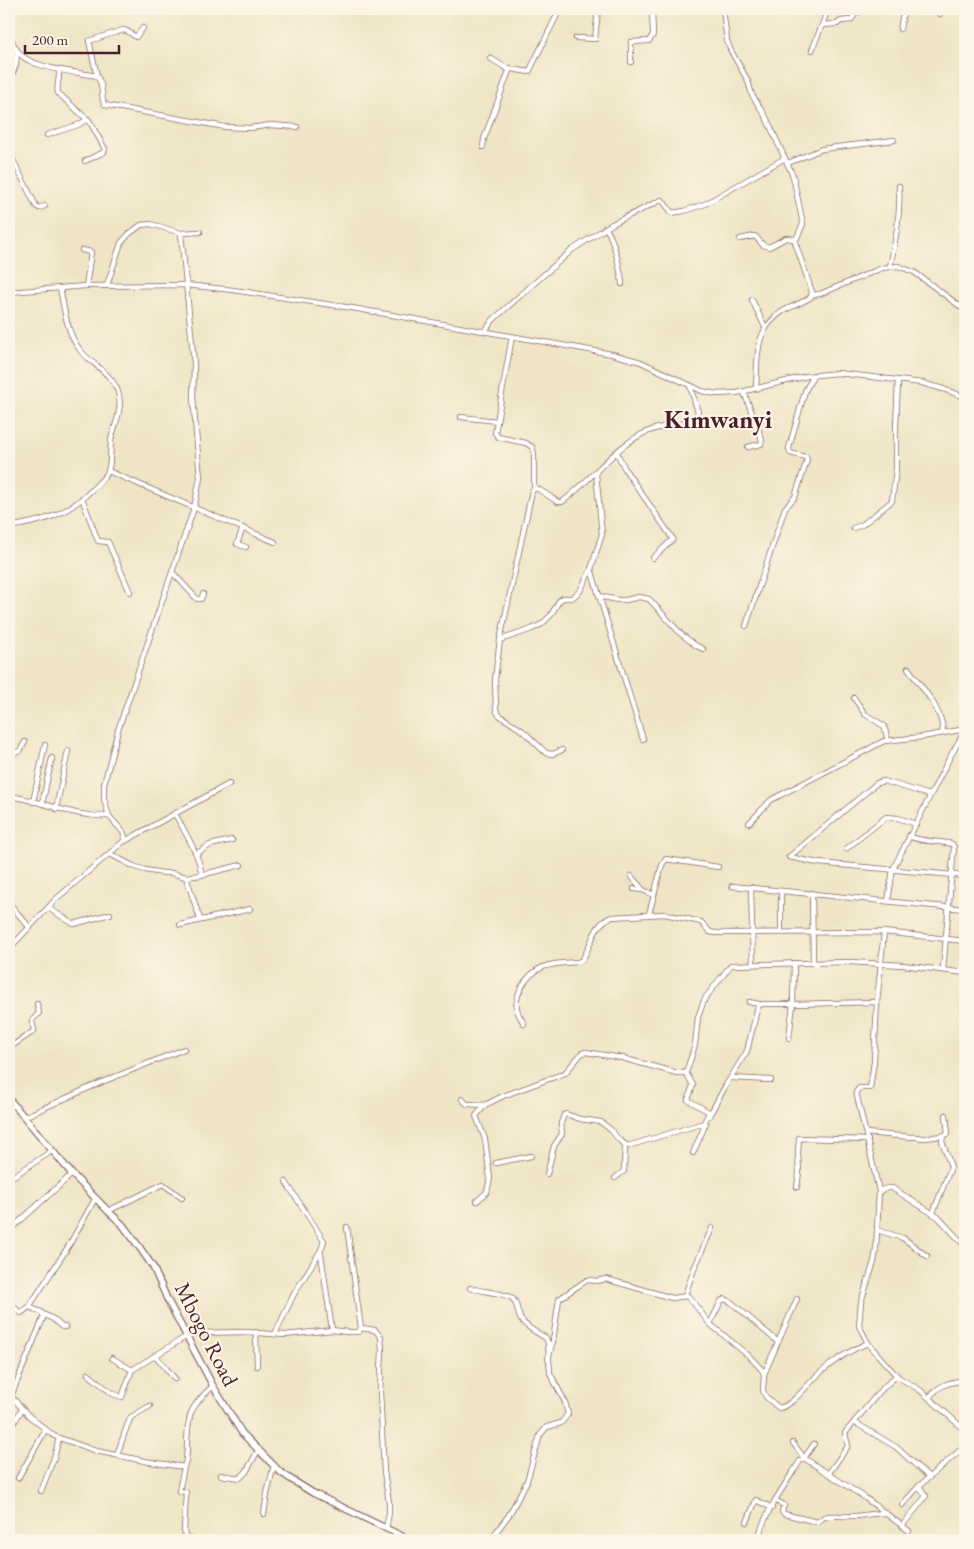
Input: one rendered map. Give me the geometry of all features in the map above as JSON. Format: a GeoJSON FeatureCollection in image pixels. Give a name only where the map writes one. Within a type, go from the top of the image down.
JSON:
{"type":"FeatureCollection","features":[{"type":"Feature","properties":{"kind":"main road","name":"Mbogo Road"},"geometry":{"type":"LineString","coordinates":[[10,1102],[72,1174],[122,1224],[153,1267],[168,1301],[213,1386],[242,1433],[286,1476],[313,1493],[410,1540]]}},
{"type":"Feature","properties":{"kind":"street"},"geometry":{"type":"LineString","coordinates":[[490,58],[506,68],[530,72],[560,9]]}},
{"type":"Feature","properties":{"kind":"street"},"geometry":{"type":"LineString","coordinates":[[576,38],[594,39],[598,9]]}},
{"type":"Feature","properties":{"kind":"street"},"geometry":{"type":"LineString","coordinates":[[631,62],[631,42],[649,41],[653,35],[652,9]]}},
{"type":"Feature","properties":{"kind":"street"},"geometry":{"type":"LineString","coordinates":[[723,9],[727,40],[731,51],[748,81],[752,95],[766,117],[795,182],[803,222],[802,229],[796,239],[812,296]]}},
{"type":"Feature","properties":{"kind":"street"},"geometry":{"type":"LineString","coordinates":[[812,50],[828,9]]}},
{"type":"Feature","properties":{"kind":"street"},"geometry":{"type":"LineString","coordinates":[[822,25],[851,20],[856,13],[865,9]]}},
{"type":"Feature","properties":{"kind":"street"},"geometry":{"type":"LineString","coordinates":[[900,28],[904,9]]}},
{"type":"Feature","properties":{"kind":"street"},"geometry":{"type":"LineString","coordinates":[[143,28],[136,37],[128,30],[123,30],[90,40],[96,76],[101,84],[103,101],[106,106],[225,127],[297,126]]}},
{"type":"Feature","properties":{"kind":"street"},"geometry":{"type":"LineString","coordinates":[[9,35],[17,50],[26,59],[59,70],[96,76]]}},
{"type":"Feature","properties":{"kind":"street"},"geometry":{"type":"LineString","coordinates":[[9,82],[16,65],[17,50]]}},
{"type":"Feature","properties":{"kind":"street"},"geometry":{"type":"LineString","coordinates":[[483,147],[484,139],[510,68]]}},
{"type":"Feature","properties":{"kind":"street"},"geometry":{"type":"LineString","coordinates":[[59,70],[56,90],[88,119],[105,151],[85,161]]}},
{"type":"Feature","properties":{"kind":"street"},"geometry":{"type":"LineString","coordinates":[[48,135],[78,125],[88,119]]}},
{"type":"Feature","properties":{"kind":"street"},"geometry":{"type":"LineString","coordinates":[[788,163],[822,149],[894,140]]}},
{"type":"Feature","properties":{"kind":"street"},"geometry":{"type":"LineString","coordinates":[[9,152],[36,206],[39,208],[45,206]]}},
{"type":"Feature","properties":{"kind":"street"},"geometry":{"type":"LineString","coordinates":[[485,331],[493,320],[572,250],[605,228],[660,200],[663,201],[672,213],[698,207],[785,158]]}},
{"type":"Feature","properties":{"kind":"street"},"geometry":{"type":"LineString","coordinates":[[890,266],[897,236],[900,200],[899,186]]}},
{"type":"Feature","properties":{"kind":"street"},"geometry":{"type":"LineString","coordinates":[[106,285],[118,249],[124,238],[144,224],[151,224],[181,233],[200,232]]}},
{"type":"Feature","properties":{"kind":"street"},"geometry":{"type":"LineString","coordinates":[[605,228],[608,230],[612,241],[622,284]]}},
{"type":"Feature","properties":{"kind":"street"},"geometry":{"type":"LineString","coordinates":[[124,842],[125,837],[109,816],[103,792],[109,760],[194,508],[200,478],[193,397],[194,364],[181,233]]}},
{"type":"Feature","properties":{"kind":"street"},"geometry":{"type":"LineString","coordinates":[[740,239],[755,236],[765,246],[769,247],[786,238],[796,239]]}},
{"type":"Feature","properties":{"kind":"street"},"geometry":{"type":"LineString","coordinates":[[82,250],[91,252],[86,286]]}},
{"type":"Feature","properties":{"kind":"street"},"geometry":{"type":"LineString","coordinates":[[756,389],[758,350],[765,327],[781,312],[812,296],[882,268],[898,266],[914,272],[964,308]]}},
{"type":"Feature","properties":{"kind":"street"},"geometry":{"type":"LineString","coordinates":[[9,292],[106,285],[186,284],[309,301],[623,356],[641,362],[690,385],[716,394],[744,392],[814,375],[838,373],[934,386],[965,396]]}},
{"type":"Feature","properties":{"kind":"street"},"geometry":{"type":"LineString","coordinates":[[9,528],[54,517],[70,508],[101,480],[108,471],[111,440],[119,412],[120,399],[118,391],[107,373],[79,348],[69,324],[60,288]]}},
{"type":"Feature","properties":{"kind":"street"},"geometry":{"type":"LineString","coordinates":[[752,300],[765,327]]}},
{"type":"Feature","properties":{"kind":"street"},"geometry":{"type":"LineString","coordinates":[[512,336],[495,433],[498,437],[526,443],[532,447],[534,454],[534,489],[529,502],[500,640],[495,679],[497,713],[523,731],[546,753],[553,754],[562,750]]}},
{"type":"Feature","properties":{"kind":"street"},"geometry":{"type":"LineString","coordinates":[[746,626],[785,508],[795,497],[806,462],[806,457],[790,453],[789,448],[805,391],[814,375]]}},
{"type":"Feature","properties":{"kind":"street"},"geometry":{"type":"LineString","coordinates":[[853,528],[862,525],[892,501],[896,469],[898,380]]}},
{"type":"Feature","properties":{"kind":"street"},"geometry":{"type":"LineString","coordinates":[[534,489],[538,489],[558,502],[562,502],[617,453],[648,431],[684,424],[696,419],[698,412],[690,385]]}},
{"type":"Feature","properties":{"kind":"street"},"geometry":{"type":"LineString","coordinates":[[744,392],[762,440],[761,444],[748,447]]}},
{"type":"Feature","properties":{"kind":"street"},"geometry":{"type":"LineString","coordinates":[[461,417],[497,421]]}},
{"type":"Feature","properties":{"kind":"street"},"geometry":{"type":"LineString","coordinates":[[617,453],[672,540],[653,558]]}},
{"type":"Feature","properties":{"kind":"street"},"geometry":{"type":"LineString","coordinates":[[108,471],[275,542]]}},
{"type":"Feature","properties":{"kind":"street"},"geometry":{"type":"LineString","coordinates":[[500,640],[532,629],[547,620],[559,601],[563,598],[572,598],[578,594],[590,569],[602,534],[596,473]]}},
{"type":"Feature","properties":{"kind":"street"},"geometry":{"type":"LineString","coordinates":[[82,498],[98,541],[108,542],[130,592]]}},
{"type":"Feature","properties":{"kind":"street"},"geometry":{"type":"LineString","coordinates":[[243,528],[237,544],[246,547]]}},
{"type":"Feature","properties":{"kind":"street"},"geometry":{"type":"LineString","coordinates":[[590,569],[600,596],[643,739]]}},
{"type":"Feature","properties":{"kind":"street"},"geometry":{"type":"LineString","coordinates":[[173,573],[197,599],[201,599],[204,594]]}},
{"type":"Feature","properties":{"kind":"street"},"geometry":{"type":"LineString","coordinates":[[600,596],[618,600],[639,597],[649,599],[681,634],[694,645],[703,649]]}},
{"type":"Feature","properties":{"kind":"street"},"geometry":{"type":"LineString","coordinates":[[908,668],[940,714],[943,724],[942,733]]}},
{"type":"Feature","properties":{"kind":"street"},"geometry":{"type":"LineString","coordinates":[[854,698],[865,714],[884,726],[888,740]]}},
{"type":"Feature","properties":{"kind":"street"},"geometry":{"type":"LineString","coordinates":[[749,823],[771,800],[888,740],[965,730]]}},
{"type":"Feature","properties":{"kind":"street"},"geometry":{"type":"LineString","coordinates":[[888,902],[893,869],[965,730]]}},
{"type":"Feature","properties":{"kind":"street"},"geometry":{"type":"LineString","coordinates":[[9,782],[12,756],[20,750],[25,742]]}},
{"type":"Feature","properties":{"kind":"street"},"geometry":{"type":"LineString","coordinates":[[33,802],[45,745]]}},
{"type":"Feature","properties":{"kind":"street"},"geometry":{"type":"LineString","coordinates":[[56,809],[68,751]]}},
{"type":"Feature","properties":{"kind":"street"},"geometry":{"type":"LineString","coordinates":[[42,804],[52,758]]}},
{"type":"Feature","properties":{"kind":"street"},"geometry":{"type":"LineString","coordinates":[[930,795],[884,781],[877,782],[789,857],[818,863],[965,876]]}},
{"type":"Feature","properties":{"kind":"street"},"geometry":{"type":"LineString","coordinates":[[9,949],[48,908],[124,842],[229,784]]}},
{"type":"Feature","properties":{"kind":"street"},"geometry":{"type":"LineString","coordinates":[[9,796],[89,816],[109,816]]}},
{"type":"Feature","properties":{"kind":"street"},"geometry":{"type":"LineString","coordinates":[[175,814],[196,854],[202,871],[201,875]]}},
{"type":"Feature","properties":{"kind":"street"},"geometry":{"type":"LineString","coordinates":[[846,849],[886,817],[898,818],[916,824]]}},
{"type":"Feature","properties":{"kind":"street"},"geometry":{"type":"LineString","coordinates":[[909,836],[922,841],[952,844],[954,851],[943,970]]}},
{"type":"Feature","properties":{"kind":"street"},"geometry":{"type":"LineString","coordinates":[[196,854],[210,845],[232,840]]}},
{"type":"Feature","properties":{"kind":"street"},"geometry":{"type":"LineString","coordinates":[[110,854],[145,870],[186,877],[241,865]]}},
{"type":"Feature","properties":{"kind":"street"},"geometry":{"type":"LineString","coordinates":[[649,914],[662,865],[666,859],[718,867]]}},
{"type":"Feature","properties":{"kind":"street"},"geometry":{"type":"LineString","coordinates":[[631,876],[643,890]]}},
{"type":"Feature","properties":{"kind":"street"},"geometry":{"type":"LineString","coordinates":[[186,877],[200,919]]}},
{"type":"Feature","properties":{"kind":"street"},"geometry":{"type":"LineString","coordinates":[[732,886],[965,909]]}},
{"type":"Feature","properties":{"kind":"street"},"geometry":{"type":"LineString","coordinates":[[751,887],[752,964]]}},
{"type":"Feature","properties":{"kind":"street"},"geometry":{"type":"LineString","coordinates":[[634,889],[643,890],[654,895]]}},
{"type":"Feature","properties":{"kind":"street"},"geometry":{"type":"LineString","coordinates":[[781,891],[781,932]]}},
{"type":"Feature","properties":{"kind":"street"},"geometry":{"type":"LineString","coordinates":[[812,893],[813,962]]}},
{"type":"Feature","properties":{"kind":"street"},"geometry":{"type":"LineString","coordinates":[[9,903],[30,928]]}},
{"type":"Feature","properties":{"kind":"street"},"geometry":{"type":"LineString","coordinates":[[48,908],[74,924],[110,914]]}},
{"type":"Feature","properties":{"kind":"street"},"geometry":{"type":"LineString","coordinates":[[180,925],[250,909]]}},
{"type":"Feature","properties":{"kind":"street"},"geometry":{"type":"LineString","coordinates":[[524,1024],[518,1012],[517,1002],[519,993],[528,978],[544,967],[582,960],[596,931],[606,919],[665,914],[698,921],[704,924],[710,932],[884,932],[965,941]]}},
{"type":"Feature","properties":{"kind":"street"},"geometry":{"type":"LineString","coordinates":[[884,932],[877,1002],[874,1062],[870,1088],[859,1088],[856,1092],[879,1191],[874,1262],[861,1302],[858,1322],[868,1343],[897,1375],[930,1398],[965,1430]]}},
{"type":"Feature","properties":{"kind":"street"},"geometry":{"type":"LineString","coordinates":[[547,1174],[554,1146],[562,1134],[562,1119],[566,1114],[580,1119],[601,1122],[625,1146],[704,1123],[709,1112],[688,1100],[693,1085],[686,1073],[695,1045],[698,1017],[706,997],[731,964],[813,962],[881,964],[965,973]]}},
{"type":"Feature","properties":{"kind":"street"},"geometry":{"type":"LineString","coordinates":[[789,1038],[793,1004],[794,963]]}},
{"type":"Feature","properties":{"kind":"street"},"geometry":{"type":"LineString","coordinates":[[749,1002],[793,1004],[877,1002]]}},
{"type":"Feature","properties":{"kind":"street"},"geometry":{"type":"LineString","coordinates":[[9,1048],[34,1031],[31,1021],[39,1011],[37,1004]]}},
{"type":"Feature","properties":{"kind":"street"},"geometry":{"type":"LineString","coordinates":[[693,1153],[712,1110],[747,1051],[756,1009],[760,1004]]}},
{"type":"Feature","properties":{"kind":"street"},"geometry":{"type":"LineString","coordinates":[[24,1117],[102,1082],[184,1049]]}},
{"type":"Feature","properties":{"kind":"street"},"geometry":{"type":"LineString","coordinates":[[477,1201],[487,1192],[490,1178],[485,1139],[476,1116],[485,1105],[503,1096],[565,1073],[582,1053],[622,1058],[677,1073],[686,1073]]}},
{"type":"Feature","properties":{"kind":"street"},"geometry":{"type":"LineString","coordinates":[[731,1078],[771,1080]]}},
{"type":"Feature","properties":{"kind":"street"},"geometry":{"type":"LineString","coordinates":[[462,1098],[467,1104],[485,1105]]}},
{"type":"Feature","properties":{"kind":"street"},"geometry":{"type":"LineString","coordinates":[[933,1213],[951,1167],[942,1141],[944,1136],[948,1134],[946,1115]]}},
{"type":"Feature","properties":{"kind":"street"},"geometry":{"type":"LineString","coordinates":[[866,1133],[924,1138],[937,1135],[944,1136]]}},
{"type":"Feature","properties":{"kind":"street"},"geometry":{"type":"LineString","coordinates":[[797,1187],[799,1138],[868,1140]]}},
{"type":"Feature","properties":{"kind":"street"},"geometry":{"type":"LineString","coordinates":[[615,1178],[624,1171],[625,1146]]}},
{"type":"Feature","properties":{"kind":"street"},"geometry":{"type":"LineString","coordinates":[[9,1179],[52,1151]]}},
{"type":"Feature","properties":{"kind":"street"},"geometry":{"type":"LineString","coordinates":[[496,1163],[531,1156]]}},
{"type":"Feature","properties":{"kind":"street"},"geometry":{"type":"LineString","coordinates":[[9,1231],[72,1174]]}},
{"type":"Feature","properties":{"kind":"street"},"geometry":{"type":"LineString","coordinates":[[275,1334],[294,1294],[321,1250],[324,1241],[286,1182]]}},
{"type":"Feature","properties":{"kind":"street"},"geometry":{"type":"LineString","coordinates":[[108,1211],[163,1184],[182,1198]]}},
{"type":"Feature","properties":{"kind":"street"},"geometry":{"type":"LineString","coordinates":[[879,1191],[892,1188],[933,1213],[965,1246]]}},
{"type":"Feature","properties":{"kind":"street"},"geometry":{"type":"LineString","coordinates":[[9,1303],[21,1313],[29,1306],[64,1254],[95,1199]]}},
{"type":"Feature","properties":{"kind":"street"},"geometry":{"type":"LineString","coordinates":[[347,1227],[361,1328]]}},
{"type":"Feature","properties":{"kind":"street"},"geometry":{"type":"LineString","coordinates":[[548,1359],[553,1342],[558,1299],[586,1280],[597,1281],[606,1279],[672,1298],[686,1295],[694,1269],[712,1228]]}},
{"type":"Feature","properties":{"kind":"street"},"geometry":{"type":"LineString","coordinates":[[877,1230],[903,1238],[927,1256]]}},
{"type":"Feature","properties":{"kind":"street"},"geometry":{"type":"LineString","coordinates":[[322,1254],[332,1330]]}},
{"type":"Feature","properties":{"kind":"street"},"geometry":{"type":"LineString","coordinates":[[470,1288],[506,1295],[512,1298],[516,1303],[518,1314],[523,1322],[535,1333],[547,1340],[550,1373],[565,1402],[568,1414],[561,1423],[547,1427],[540,1435],[532,1469],[527,1481],[509,1515],[490,1540]]}},
{"type":"Feature","properties":{"kind":"street"},"geometry":{"type":"LineString","coordinates":[[686,1295],[710,1324],[749,1356],[764,1374]]}},
{"type":"Feature","properties":{"kind":"street"},"geometry":{"type":"LineString","coordinates":[[797,1299],[764,1374],[763,1391],[774,1404],[781,1408],[788,1405],[811,1380],[835,1361],[851,1349],[868,1343]]}},
{"type":"Feature","properties":{"kind":"street"},"geometry":{"type":"LineString","coordinates":[[710,1324],[721,1300],[725,1300],[731,1302],[778,1342]]}},
{"type":"Feature","properties":{"kind":"street"},"geometry":{"type":"LineString","coordinates":[[29,1306],[54,1319],[62,1327],[65,1327]]}},
{"type":"Feature","properties":{"kind":"street"},"geometry":{"type":"LineString","coordinates":[[43,1314],[42,1322],[10,1395],[22,1409],[45,1430],[59,1438],[96,1451],[184,1467]]}},
{"type":"Feature","properties":{"kind":"street"},"geometry":{"type":"LineString","coordinates":[[88,1374],[113,1394],[122,1397],[132,1370],[195,1333],[256,1332],[285,1335],[332,1330],[356,1333],[361,1328]]}},
{"type":"Feature","properties":{"kind":"street"},"geometry":{"type":"LineString","coordinates":[[361,1328],[375,1330],[381,1337],[380,1391],[384,1472],[389,1502],[386,1529]]}},
{"type":"Feature","properties":{"kind":"street"},"geometry":{"type":"LineString","coordinates":[[256,1332],[257,1366]]}},
{"type":"Feature","properties":{"kind":"street"},"geometry":{"type":"LineString","coordinates":[[155,1355],[175,1380]]}},
{"type":"Feature","properties":{"kind":"street"},"geometry":{"type":"LineString","coordinates":[[112,1358],[132,1370]]}},
{"type":"Feature","properties":{"kind":"street"},"geometry":{"type":"LineString","coordinates":[[829,1473],[848,1446],[845,1433],[881,1390],[897,1375]]}},
{"type":"Feature","properties":{"kind":"street"},"geometry":{"type":"LineString","coordinates":[[930,1398],[935,1390],[944,1385],[965,1380]]}},
{"type":"Feature","properties":{"kind":"street"},"geometry":{"type":"LineString","coordinates":[[194,1540],[186,1539],[184,1532],[186,1492],[179,1491],[186,1459],[190,1413],[195,1404],[213,1386]]}},
{"type":"Feature","properties":{"kind":"street"},"geometry":{"type":"LineString","coordinates":[[117,1455],[131,1417],[150,1406]]}},
{"type":"Feature","properties":{"kind":"street"},"geometry":{"type":"LineString","coordinates":[[9,1431],[22,1409]]}},
{"type":"Feature","properties":{"kind":"street"},"geometry":{"type":"LineString","coordinates":[[853,1423],[896,1446],[929,1477]]}},
{"type":"Feature","properties":{"kind":"street"},"geometry":{"type":"LineString","coordinates":[[18,1478],[45,1430]]}},
{"type":"Feature","properties":{"kind":"street"},"geometry":{"type":"LineString","coordinates":[[42,1491],[59,1438]]}},
{"type":"Feature","properties":{"kind":"street"},"geometry":{"type":"LineString","coordinates":[[793,1443],[804,1458],[829,1473],[909,1532]]}},
{"type":"Feature","properties":{"kind":"street"},"geometry":{"type":"LineString","coordinates":[[758,1540],[774,1505],[800,1461],[814,1444]]}},
{"type":"Feature","properties":{"kind":"street"},"geometry":{"type":"LineString","coordinates":[[902,1504],[919,1486],[965,1446]]}},
{"type":"Feature","properties":{"kind":"street"},"geometry":{"type":"LineString","coordinates":[[221,1475],[240,1478],[246,1472],[259,1449]]}},
{"type":"Feature","properties":{"kind":"street"},"geometry":{"type":"LineString","coordinates":[[264,1514],[266,1494],[274,1465]]}},
{"type":"Feature","properties":{"kind":"street"},"geometry":{"type":"LineString","coordinates":[[902,1526],[926,1496],[919,1486]]}},
{"type":"Feature","properties":{"kind":"street"},"geometry":{"type":"LineString","coordinates":[[751,1495],[769,1506],[784,1505],[782,1512],[784,1514],[817,1522],[824,1518],[835,1516],[872,1515],[879,1512],[887,1514]]}},
{"type":"Feature","properties":{"kind":"street"},"geometry":{"type":"LineString","coordinates":[[747,1522],[756,1500],[774,1505]]}},
{"type":"Feature","properties":{"kind":"district","name":"Kimwanyi"},"geometry":{"type":"Point","coordinates":[718,419]}}]}
